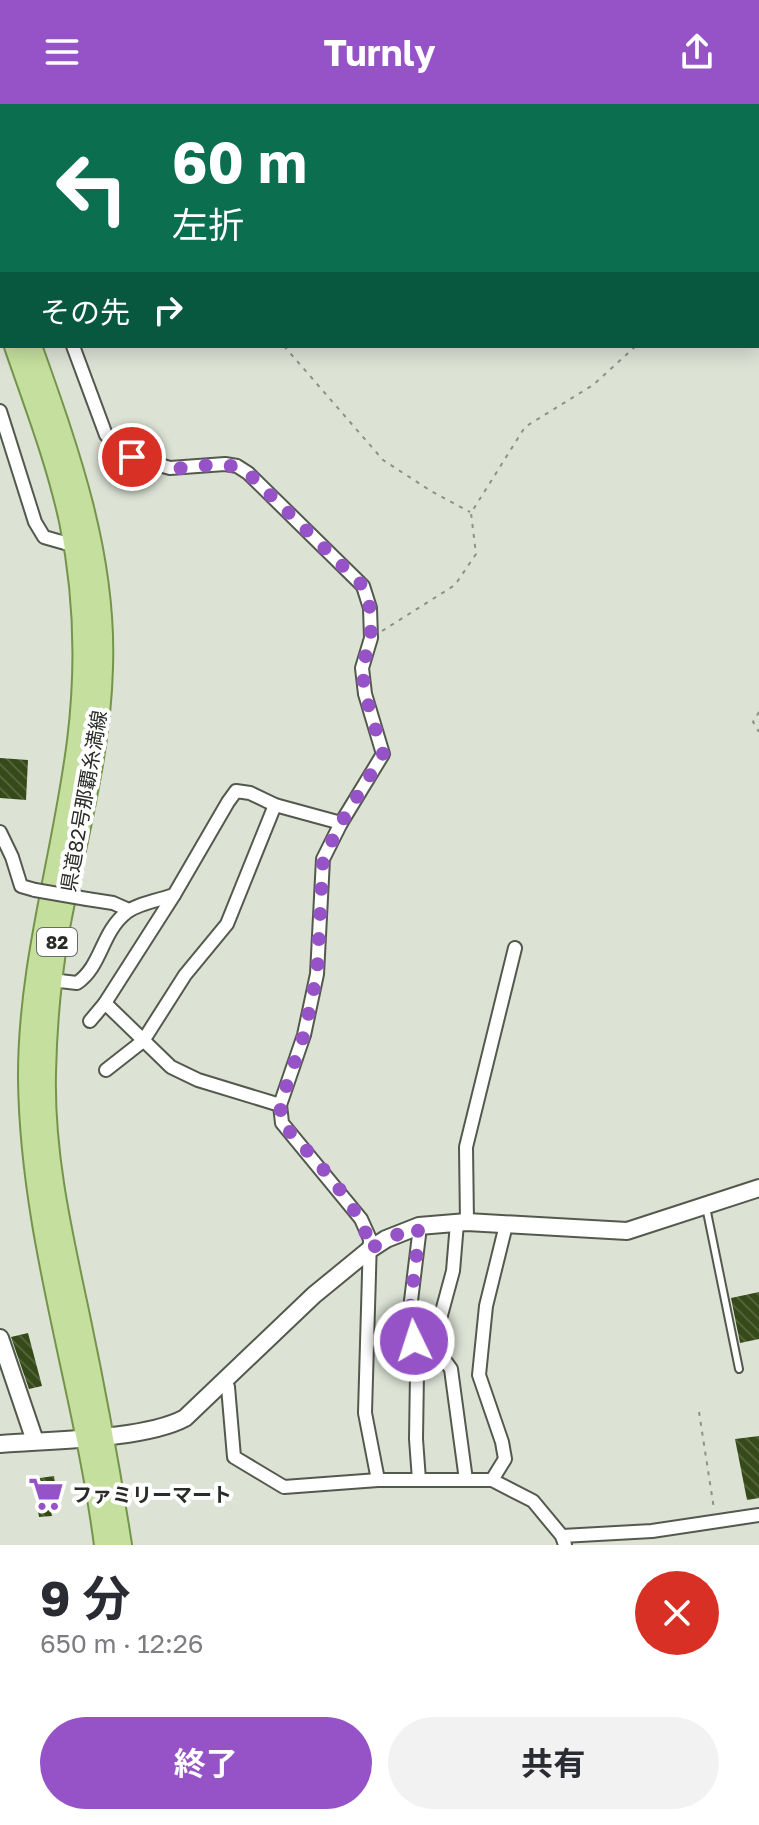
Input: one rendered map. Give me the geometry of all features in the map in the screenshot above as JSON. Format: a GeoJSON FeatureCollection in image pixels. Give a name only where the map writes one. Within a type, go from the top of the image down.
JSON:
{"type":"FeatureCollection","features":[{"type":"Feature","properties":{"kind":"main road","name":"県道82号那覇糸満線"},"geometry":{"type":"LineString","coordinates":[[16,348],[82,539],[102,626],[100,700],[85,800],[51,980],[45,1076],[49,1155],[94,1436],[105,1545]]}},
{"type":"Feature","properties":{"kind":"main road","name":"県道82号那覇糸満線"},"geometry":{"type":"LineString","coordinates":[[32,348],[76,478],[82,539],[83,616],[82,706],[68,813],[32,997],[29,1076],[32,1153],[37,1192],[121,1545]]}},
{"type":"Feature","properties":{"kind":"street"},"geometry":{"type":"LineString","coordinates":[[74,348],[106,435],[132,457],[150,464],[170,468],[225,464],[237,466],[248,473],[363,586],[370,608],[371,638],[362,668],[365,694],[383,754],[323,859],[317,974],[304,1035],[280,1105],[282,1123],[361,1219],[370,1239],[365,1413],[378,1480]]}},
{"type":"Feature","properties":{"kind":"street"},"geometry":{"type":"LineString","coordinates":[[0,411],[35,522],[44,537],[65,543],[82,539]]}},
{"type":"Feature","properties":{"kind":"street"},"geometry":{"type":"LineString","coordinates":[[90,1021],[105,1003],[174,895],[236,791],[341,823]]}},
{"type":"Feature","properties":{"kind":"street"},"geometry":{"type":"LineString","coordinates":[[106,1070],[143,1041],[185,975],[227,924],[275,805]]}},
{"type":"Feature","properties":{"kind":"street"},"geometry":{"type":"LineString","coordinates":[[0,832],[21,886],[113,903],[129,910]]}},
{"type":"Feature","properties":{"kind":"street"},"geometry":{"type":"LineString","coordinates":[[51,980],[77,983],[89,975],[116,922],[129,910],[174,895]]}},
{"type":"Feature","properties":{"kind":"street"},"geometry":{"type":"LineString","coordinates":[[466,1480],[451,1369],[435,1347],[462,1222],[466,1147],[515,948]]}},
{"type":"Feature","properties":{"kind":"street"},"geometry":{"type":"LineString","coordinates":[[105,1003],[171,1067],[198,1080],[280,1105]]}},
{"type":"Feature","properties":{"kind":"street"},"geometry":{"type":"LineString","coordinates":[[0,1444],[149,1430],[185,1418],[314,1295],[369,1250],[386,1239],[417,1227],[462,1222],[627,1231],[759,1188]]}},
{"type":"Feature","properties":{"kind":"street"},"geometry":{"type":"LineString","coordinates":[[492,1480],[505,1459],[479,1375],[486,1306],[506,1225]]}},
{"type":"Feature","properties":{"kind":"street"},"geometry":{"type":"LineString","coordinates":[[417,1227],[419,1235],[410,1309],[417,1372],[419,1480]]}},
{"type":"Feature","properties":{"kind":"street"},"geometry":{"type":"LineString","coordinates":[[0,1338],[35,1441]]}},
{"type":"Feature","properties":{"kind":"street"},"geometry":{"type":"LineString","coordinates":[[224,1380],[228,1387],[234,1457],[284,1487],[378,1480],[492,1480],[533,1501],[563,1540],[759,1515]]}},
{"type":"Feature","properties":{"kind":"lane"},"geometry":{"type":"LineString","coordinates":[[705,1204],[739,1369]]}},
{"type":"Feature","properties":{"kind":"path"},"geometry":{"type":"LineString","coordinates":[[286,348],[383,460],[471,513]]}},
{"type":"Feature","properties":{"kind":"path"},"geometry":{"type":"LineString","coordinates":[[371,638],[455,585],[476,554],[471,513],[525,427],[593,385],[634,348]]}},
{"type":"Feature","properties":{"kind":"path"},"geometry":{"type":"LineString","coordinates":[[759,712],[753,722],[759,732]]}},
{"type":"Feature","properties":{"kind":"path"},"geometry":{"type":"LineString","coordinates":[[699,1412],[717,1522]]}},
{"type":"Feature","properties":{"kind":"building"},"geometry":{"type":"Polygon","coordinates":[[[0,758],[28,760],[26,800],[0,798],[0,758]]]}},
{"type":"Feature","properties":{"kind":"building"},"geometry":{"type":"Polygon","coordinates":[[[759,1292],[759,1339],[740,1343],[731,1298],[759,1292]]]}},
{"type":"Feature","properties":{"kind":"building"},"geometry":{"type":"Polygon","coordinates":[[[28,1333],[42,1386],[29,1389],[11,1337],[28,1333]]]}},
{"type":"Feature","properties":{"kind":"building"},"geometry":{"type":"Polygon","coordinates":[[[759,1436],[759,1498],[747,1500],[735,1439],[759,1436]]]}},
{"type":"Feature","properties":{"kind":"building","name":"ファミリーマート"},"geometry":{"type":"Polygon","coordinates":[[[54,1476],[59,1510],[51,1511],[52,1516],[39,1517],[33,1479],[54,1476]]]}},
{"type":"Feature","properties":{"kind":"place","name":"ファミリーマート"},"geometry":{"type":"Point","coordinates":[46,1494]}},
{"type":"Feature","properties":{"kind":"route"},"geometry":{"type":"LineString","coordinates":[[132,457],[170,468],[237,466],[248,473],[363,586],[370,608],[371,638],[362,668],[365,694],[383,754],[323,859],[317,974],[304,1035],[280,1105],[282,1123],[361,1219],[370,1239],[369,1250],[386,1239],[417,1227],[419,1235],[410,1309],[414,1341]]}}]}
